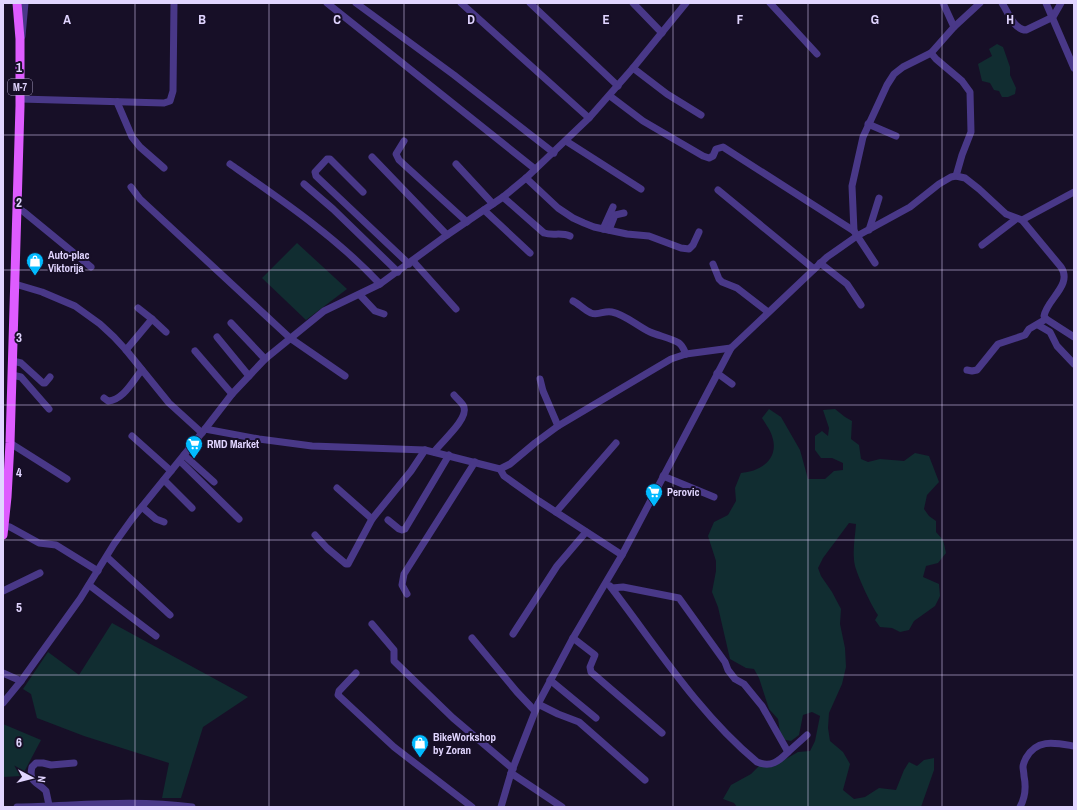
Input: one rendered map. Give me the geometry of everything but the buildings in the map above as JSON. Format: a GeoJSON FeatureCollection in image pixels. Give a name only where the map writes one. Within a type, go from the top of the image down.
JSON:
{"type":"FeatureCollection","features":[{"type":"Feature","properties":{"kind":"main road","name":"M-7"},"geometry":{"type":"LineString","coordinates":[[4,531],[10,443],[20,99],[20,46],[17,3]]}},
{"type":"Feature","properties":{"kind":"street"},"geometry":{"type":"LineString","coordinates":[[20,46],[25,17],[25,3]]}},
{"type":"Feature","properties":{"kind":"street"},"geometry":{"type":"LineString","coordinates":[[20,99],[168,103],[172,100],[174,3]]}},
{"type":"Feature","properties":{"kind":"street"},"geometry":{"type":"LineString","coordinates":[[327,3],[535,169]]}},
{"type":"Feature","properties":{"kind":"street"},"geometry":{"type":"LineString","coordinates":[[356,3],[454,75],[554,153]]}},
{"type":"Feature","properties":{"kind":"street"},"geometry":{"type":"LineString","coordinates":[[461,3],[589,118]]}},
{"type":"Feature","properties":{"kind":"street"},"geometry":{"type":"LineString","coordinates":[[530,3],[618,86]]}},
{"type":"Feature","properties":{"kind":"street"},"geometry":{"type":"LineString","coordinates":[[633,3],[662,33]]}},
{"type":"Feature","properties":{"kind":"street"},"geometry":{"type":"LineString","coordinates":[[3,703],[21,681],[89,585],[126,527],[232,394],[265,359],[324,311],[360,295],[380,284],[447,235],[503,197],[526,178],[554,153],[610,96],[686,3]]}},
{"type":"Feature","properties":{"kind":"street"},"geometry":{"type":"LineString","coordinates":[[770,3],[816,54]]}},
{"type":"Feature","properties":{"kind":"street"},"geometry":{"type":"LineString","coordinates":[[943,3],[954,27]]}},
{"type":"Feature","properties":{"kind":"street"},"geometry":{"type":"LineString","coordinates":[[856,234],[852,186],[863,137],[887,85],[894,74],[903,67],[931,53],[954,27],[980,3]]}},
{"type":"Feature","properties":{"kind":"street"},"geometry":{"type":"LineString","coordinates":[[1002,3],[1017,27],[1022,30],[1026,30],[1053,17],[1061,3]]}},
{"type":"Feature","properties":{"kind":"street"},"geometry":{"type":"LineString","coordinates":[[1046,3],[1074,68]]}},
{"type":"Feature","properties":{"kind":"street"},"geometry":{"type":"LineString","coordinates":[[931,53],[962,81],[970,92],[971,132],[956,176]]}},
{"type":"Feature","properties":{"kind":"street"},"geometry":{"type":"LineString","coordinates":[[633,68],[667,94],[701,115]]}},
{"type":"Feature","properties":{"kind":"street"},"geometry":{"type":"LineString","coordinates":[[610,96],[643,120],[703,156],[709,158],[713,156],[716,149],[723,147],[856,234],[875,263]]}},
{"type":"Feature","properties":{"kind":"street"},"geometry":{"type":"LineString","coordinates":[[117,102],[132,137],[140,147],[164,168]]}},
{"type":"Feature","properties":{"kind":"street"},"geometry":{"type":"LineString","coordinates":[[868,124],[896,136]]}},
{"type":"Feature","properties":{"kind":"street"},"geometry":{"type":"LineString","coordinates":[[404,141],[397,150],[396,156],[467,222]]}},
{"type":"Feature","properties":{"kind":"street"},"geometry":{"type":"LineString","coordinates":[[566,141],[641,189]]}},
{"type":"Feature","properties":{"kind":"street"},"geometry":{"type":"LineString","coordinates":[[372,157],[447,235]]}},
{"type":"Feature","properties":{"kind":"street"},"geometry":{"type":"LineString","coordinates":[[363,192],[331,160],[327,159],[315,172],[315,174],[343,201],[411,262],[456,309]]}},
{"type":"Feature","properties":{"kind":"street"},"geometry":{"type":"LineString","coordinates":[[230,164],[291,206],[325,232],[358,261],[380,284]]}},
{"type":"Feature","properties":{"kind":"street"},"geometry":{"type":"LineString","coordinates":[[456,164],[493,204]]}},
{"type":"Feature","properties":{"kind":"street"},"geometry":{"type":"LineString","coordinates":[[502,807],[512,771],[537,707],[550,680],[622,555],[731,348],[827,257],[856,234],[869,230],[910,207],[945,180],[956,176],[965,178],[1006,214],[1019,220],[1065,272],[1064,281],[1044,314],[1046,319],[1074,337]]}},
{"type":"Feature","properties":{"kind":"street"},"geometry":{"type":"LineString","coordinates":[[526,178],[558,208],[573,218],[594,227],[649,236],[681,248],[689,249],[693,245],[698,232]]}},
{"type":"Feature","properties":{"kind":"street"},"geometry":{"type":"LineString","coordinates":[[304,184],[333,209],[398,272]]}},
{"type":"Feature","properties":{"kind":"street"},"geometry":{"type":"LineString","coordinates":[[131,186],[140,199],[290,338],[345,376]]}},
{"type":"Feature","properties":{"kind":"street"},"geometry":{"type":"LineString","coordinates":[[718,190],[814,269]]}},
{"type":"Feature","properties":{"kind":"street"},"geometry":{"type":"LineString","coordinates":[[982,244],[1019,220],[1074,192]]}},
{"type":"Feature","properties":{"kind":"street"},"geometry":{"type":"LineString","coordinates":[[503,197],[544,233],[564,233],[570,236]]}},
{"type":"Feature","properties":{"kind":"street"},"geometry":{"type":"LineString","coordinates":[[869,230],[879,198]]}},
{"type":"Feature","properties":{"kind":"street"},"geometry":{"type":"LineString","coordinates":[[333,209],[343,201]]}},
{"type":"Feature","properties":{"kind":"street"},"geometry":{"type":"LineString","coordinates":[[17,207],[91,267]]}},
{"type":"Feature","properties":{"kind":"street"},"geometry":{"type":"LineString","coordinates":[[606,230],[613,207]]}},
{"type":"Feature","properties":{"kind":"street"},"geometry":{"type":"LineString","coordinates":[[484,210],[530,253]]}},
{"type":"Feature","properties":{"kind":"street"},"geometry":{"type":"LineString","coordinates":[[606,230],[615,215],[624,213]]}},
{"type":"Feature","properties":{"kind":"street"},"geometry":{"type":"LineString","coordinates":[[820,263],[847,284],[861,305]]}},
{"type":"Feature","properties":{"kind":"street"},"geometry":{"type":"LineString","coordinates":[[713,264],[719,279],[722,282],[737,288],[768,312]]}},
{"type":"Feature","properties":{"kind":"street"},"geometry":{"type":"LineString","coordinates":[[15,284],[42,292],[75,306],[114,337],[169,403],[204,431],[312,446],[424,450],[449,455],[500,469],[510,464],[558,426],[671,359],[686,354],[731,348]]}},
{"type":"Feature","properties":{"kind":"street"},"geometry":{"type":"LineString","coordinates":[[360,295],[375,311],[384,314]]}},
{"type":"Feature","properties":{"kind":"street"},"geometry":{"type":"LineString","coordinates":[[573,301],[592,313],[601,314],[604,311],[609,311],[624,317],[650,332],[679,343],[683,347],[686,354]]}},
{"type":"Feature","properties":{"kind":"street"},"geometry":{"type":"LineString","coordinates":[[138,308],[166,332]]}},
{"type":"Feature","properties":{"kind":"street"},"geometry":{"type":"LineString","coordinates":[[126,350],[152,319]]}},
{"type":"Feature","properties":{"kind":"street"},"geometry":{"type":"LineString","coordinates":[[967,370],[977,370],[998,344],[1025,335],[1029,329],[1046,319]]}},
{"type":"Feature","properties":{"kind":"street"},"geometry":{"type":"LineString","coordinates":[[232,324],[265,359]]}},
{"type":"Feature","properties":{"kind":"street"},"geometry":{"type":"LineString","coordinates":[[1038,325],[1050,332],[1057,346],[1074,364]]}},
{"type":"Feature","properties":{"kind":"street"},"geometry":{"type":"LineString","coordinates":[[217,337],[249,376]]}},
{"type":"Feature","properties":{"kind":"street"},"geometry":{"type":"LineString","coordinates":[[195,351],[232,394]]}},
{"type":"Feature","properties":{"kind":"street"},"geometry":{"type":"LineString","coordinates":[[13,361],[21,363],[43,383],[45,383],[50,377]]}},
{"type":"Feature","properties":{"kind":"street"},"geometry":{"type":"LineString","coordinates":[[104,398],[108,401],[114,401],[135,381],[142,370]]}},
{"type":"Feature","properties":{"kind":"street"},"geometry":{"type":"LineString","coordinates":[[717,373],[732,384]]}},
{"type":"Feature","properties":{"kind":"street"},"geometry":{"type":"LineString","coordinates":[[12,375],[21,377],[49,409]]}},
{"type":"Feature","properties":{"kind":"street"},"geometry":{"type":"LineString","coordinates":[[540,379],[543,391],[558,426]]}},
{"type":"Feature","properties":{"kind":"street"},"geometry":{"type":"LineString","coordinates":[[434,452],[446,440],[464,415],[462,404],[454,395]]}},
{"type":"Feature","properties":{"kind":"street"},"geometry":{"type":"LineString","coordinates":[[132,436],[171,471]]}},
{"type":"Feature","properties":{"kind":"street"},"geometry":{"type":"LineString","coordinates":[[10,443],[67,479]]}},
{"type":"Feature","properties":{"kind":"street"},"geometry":{"type":"LineString","coordinates":[[556,512],[616,443]]}},
{"type":"Feature","properties":{"kind":"street"},"geometry":{"type":"LineString","coordinates":[[315,534],[327,548],[348,564],[372,520],[411,471],[424,450]]}},
{"type":"Feature","properties":{"kind":"street"},"geometry":{"type":"LineString","coordinates":[[184,455],[214,482]]}},
{"type":"Feature","properties":{"kind":"street"},"geometry":{"type":"LineString","coordinates":[[388,520],[399,529],[405,529],[449,455]]}},
{"type":"Feature","properties":{"kind":"street"},"geometry":{"type":"LineString","coordinates":[[180,461],[239,519]]}},
{"type":"Feature","properties":{"kind":"street"},"geometry":{"type":"LineString","coordinates":[[407,594],[402,585],[404,574],[475,462]]}},
{"type":"Feature","properties":{"kind":"street"},"geometry":{"type":"LineString","coordinates":[[500,469],[504,476],[622,555]]}},
{"type":"Feature","properties":{"kind":"street"},"geometry":{"type":"LineString","coordinates":[[663,476],[714,497]]}},
{"type":"Feature","properties":{"kind":"street"},"geometry":{"type":"LineString","coordinates":[[164,480],[192,508]]}},
{"type":"Feature","properties":{"kind":"street"},"geometry":{"type":"LineString","coordinates":[[337,488],[372,520]]}},
{"type":"Feature","properties":{"kind":"street"},"geometry":{"type":"LineString","coordinates":[[142,507],[156,519],[164,522]]}},
{"type":"Feature","properties":{"kind":"street"},"geometry":{"type":"LineString","coordinates":[[4,531],[10,527],[40,543],[56,545],[98,571]]}},
{"type":"Feature","properties":{"kind":"street"},"geometry":{"type":"LineString","coordinates":[[513,634],[557,566],[586,532]]}},
{"type":"Feature","properties":{"kind":"street"},"geometry":{"type":"LineString","coordinates":[[107,556],[170,614]]}},
{"type":"Feature","properties":{"kind":"street"},"geometry":{"type":"LineString","coordinates":[[3,591],[40,573]]}},
{"type":"Feature","properties":{"kind":"street"},"geometry":{"type":"LineString","coordinates":[[606,581],[708,714],[737,745],[758,762],[762,764],[773,764],[807,735]]}},
{"type":"Feature","properties":{"kind":"street"},"geometry":{"type":"LineString","coordinates":[[89,585],[156,636]]}},
{"type":"Feature","properties":{"kind":"street"},"geometry":{"type":"LineString","coordinates":[[612,588],[623,587],[679,598],[725,662],[728,670],[735,679],[744,684],[762,706],[788,752]]}},
{"type":"Feature","properties":{"kind":"street"},"geometry":{"type":"LineString","coordinates":[[372,624],[394,650],[394,661],[453,718],[512,771],[562,807]]}},
{"type":"Feature","properties":{"kind":"street"},"geometry":{"type":"LineString","coordinates":[[472,638],[517,692],[537,707],[579,722],[645,780]]}},
{"type":"Feature","properties":{"kind":"street"},"geometry":{"type":"LineString","coordinates":[[573,638],[595,655],[590,667],[591,672],[662,733]]}},
{"type":"Feature","properties":{"kind":"street"},"geometry":{"type":"LineString","coordinates":[[3,673],[11,678],[21,681]]}},
{"type":"Feature","properties":{"kind":"street"},"geometry":{"type":"LineString","coordinates":[[356,673],[339,691],[338,695],[394,747],[472,807]]}},
{"type":"Feature","properties":{"kind":"street"},"geometry":{"type":"LineString","coordinates":[[3,680],[11,678]]}},
{"type":"Feature","properties":{"kind":"street"},"geometry":{"type":"LineString","coordinates":[[550,680],[596,718]]}},
{"type":"Feature","properties":{"kind":"street"},"geometry":{"type":"LineString","coordinates":[[1020,807],[1024,790],[1023,767],[1029,754],[1040,744],[1046,743],[1074,746]]}},
{"type":"Feature","properties":{"kind":"street"},"geometry":{"type":"LineString","coordinates":[[49,805],[46,791],[36,784],[31,777],[30,772],[32,767],[36,763],[51,765],[74,763]]}},
{"type":"Feature","properties":{"kind":"street"},"geometry":{"type":"LineString","coordinates":[[17,807],[116,802],[160,803],[192,807]]}},
{"type":"Feature","properties":{"kind":"green space"},"geometry":{"type":"Polygon","coordinates":[[[997,44],[1003,47],[1010,67],[1010,75],[1016,88],[1015,94],[1008,97],[1002,97],[999,91],[994,90],[990,83],[982,81],[978,64],[992,56],[989,49],[997,44]]]}},
{"type":"Feature","properties":{"kind":"green space"},"geometry":{"type":"Polygon","coordinates":[[[297,243],[347,289],[306,320],[262,278],[297,243]]]}},
{"type":"Feature","properties":{"kind":"green space"},"geometry":{"type":"Polygon","coordinates":[[[769,409],[781,417],[800,450],[808,479],[825,479],[834,471],[843,470],[843,463],[832,458],[821,458],[815,450],[815,436],[822,431],[828,436],[829,428],[823,410],[835,409],[852,421],[851,439],[859,445],[861,459],[868,462],[880,459],[904,461],[915,453],[929,456],[939,482],[927,495],[924,509],[929,516],[936,521],[936,532],[943,540],[946,553],[938,563],[926,566],[923,577],[939,584],[940,596],[935,606],[914,621],[909,630],[900,632],[892,628],[880,627],[875,620],[878,615],[865,591],[854,561],[856,524],[849,523],[823,558],[818,568],[821,576],[841,609],[840,624],[845,648],[846,667],[842,684],[829,713],[828,728],[830,741],[843,752],[850,764],[843,790],[854,799],[865,797],[879,788],[896,790],[909,762],[917,766],[924,760],[934,758],[934,770],[921,807],[737,807],[734,803],[723,799],[731,785],[751,774],[761,764],[774,764],[798,752],[810,751],[815,741],[820,716],[812,712],[803,715],[799,735],[791,741],[781,739],[778,719],[769,709],[759,678],[754,669],[746,668],[730,659],[718,607],[712,592],[716,571],[716,561],[708,536],[714,522],[728,515],[736,501],[735,488],[741,473],[757,469],[769,461],[772,455],[774,448],[773,440],[770,431],[762,418],[769,409]]]}},
{"type":"Feature","properties":{"kind":"green space"},"geometry":{"type":"Polygon","coordinates":[[[112,623],[248,697],[203,727],[181,798],[162,798],[169,763],[84,736],[37,718],[31,694],[23,689],[48,652],[79,675],[112,623]]]}},
{"type":"Feature","properties":{"kind":"green space"},"geometry":{"type":"Polygon","coordinates":[[[3,724],[41,740],[22,776],[3,777],[3,724]]]}},
{"type":"Feature","properties":{"kind":"place","name":"Auto-plac Viktorija"},"geometry":{"type":"Point","coordinates":[35,276]}},
{"type":"Feature","properties":{"kind":"place","name":"RMD Market"},"geometry":{"type":"Point","coordinates":[194,459]}},
{"type":"Feature","properties":{"kind":"place","name":"Perovic"},"geometry":{"type":"Point","coordinates":[654,507]}},
{"type":"Feature","properties":{"kind":"place","name":"BikeWorkshop by Zoran"},"geometry":{"type":"Point","coordinates":[420,758]}}]}
